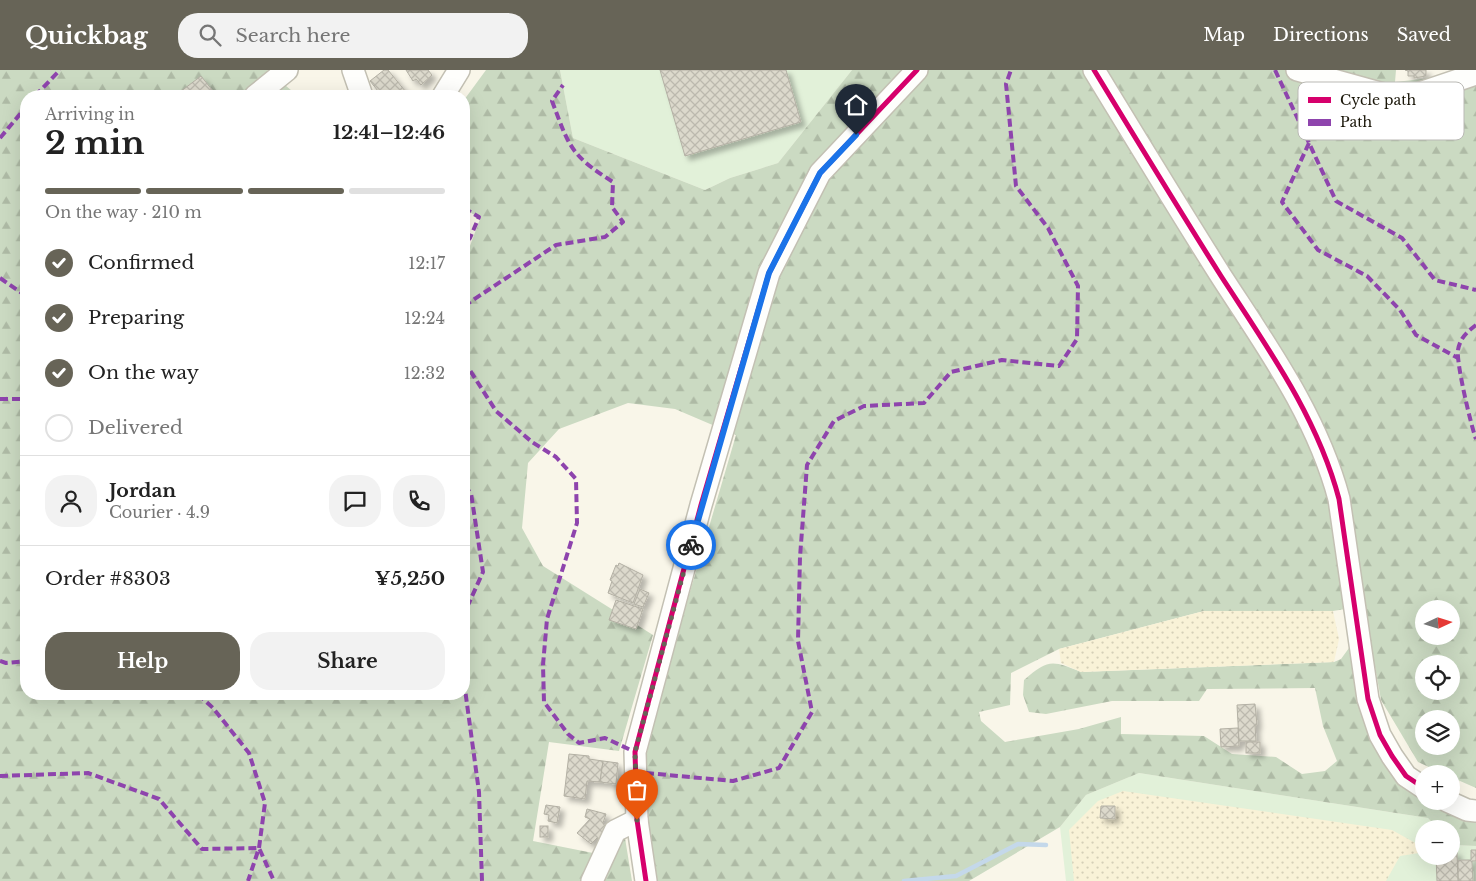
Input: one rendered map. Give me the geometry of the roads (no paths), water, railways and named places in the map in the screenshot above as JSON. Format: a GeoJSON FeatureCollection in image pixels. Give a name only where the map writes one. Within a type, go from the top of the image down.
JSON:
{"type":"FeatureCollection","features":[{"type":"Feature","properties":{"kind":"street"},"geometry":{"type":"LineString","coordinates":[[262,90],[287,70]]}},
{"type":"Feature","properties":{"kind":"street"},"geometry":{"type":"LineString","coordinates":[[352,70],[360,90]]}},
{"type":"Feature","properties":{"kind":"street"},"geometry":{"type":"LineString","coordinates":[[446,90],[458,70]]}},
{"type":"Feature","properties":{"kind":"street"},"geometry":{"type":"LineString","coordinates":[[646,881],[637,820],[635,752],[701,505],[769,273],[820,173],[917,70]]}},
{"type":"Feature","properties":{"kind":"street"},"geometry":{"type":"LineString","coordinates":[[1094,70],[1174,201],[1285,375],[1310,421],[1330,467],[1344,528],[1368,698],[1380,736],[1406,776],[1415,782]]}},
{"type":"Feature","properties":{"kind":"street"},"geometry":{"type":"LineString","coordinates":[[1297,70],[1340,82]]}},
{"type":"Feature","properties":{"kind":"street"},"geometry":{"type":"LineString","coordinates":[[1452,82],[1476,74]]}},
{"type":"Feature","properties":{"kind":"street"},"geometry":{"type":"LineString","coordinates":[[1460,807],[1476,811]]}},
{"type":"Feature","properties":{"kind":"street"},"geometry":{"type":"LineString","coordinates":[[592,881],[615,831],[637,820]]}},
{"type":"Feature","properties":{"kind":"waterway"},"geometry":{"type":"LineString","coordinates":[[904,881],[956,876],[1018,844],[1046,845]]}}]}
